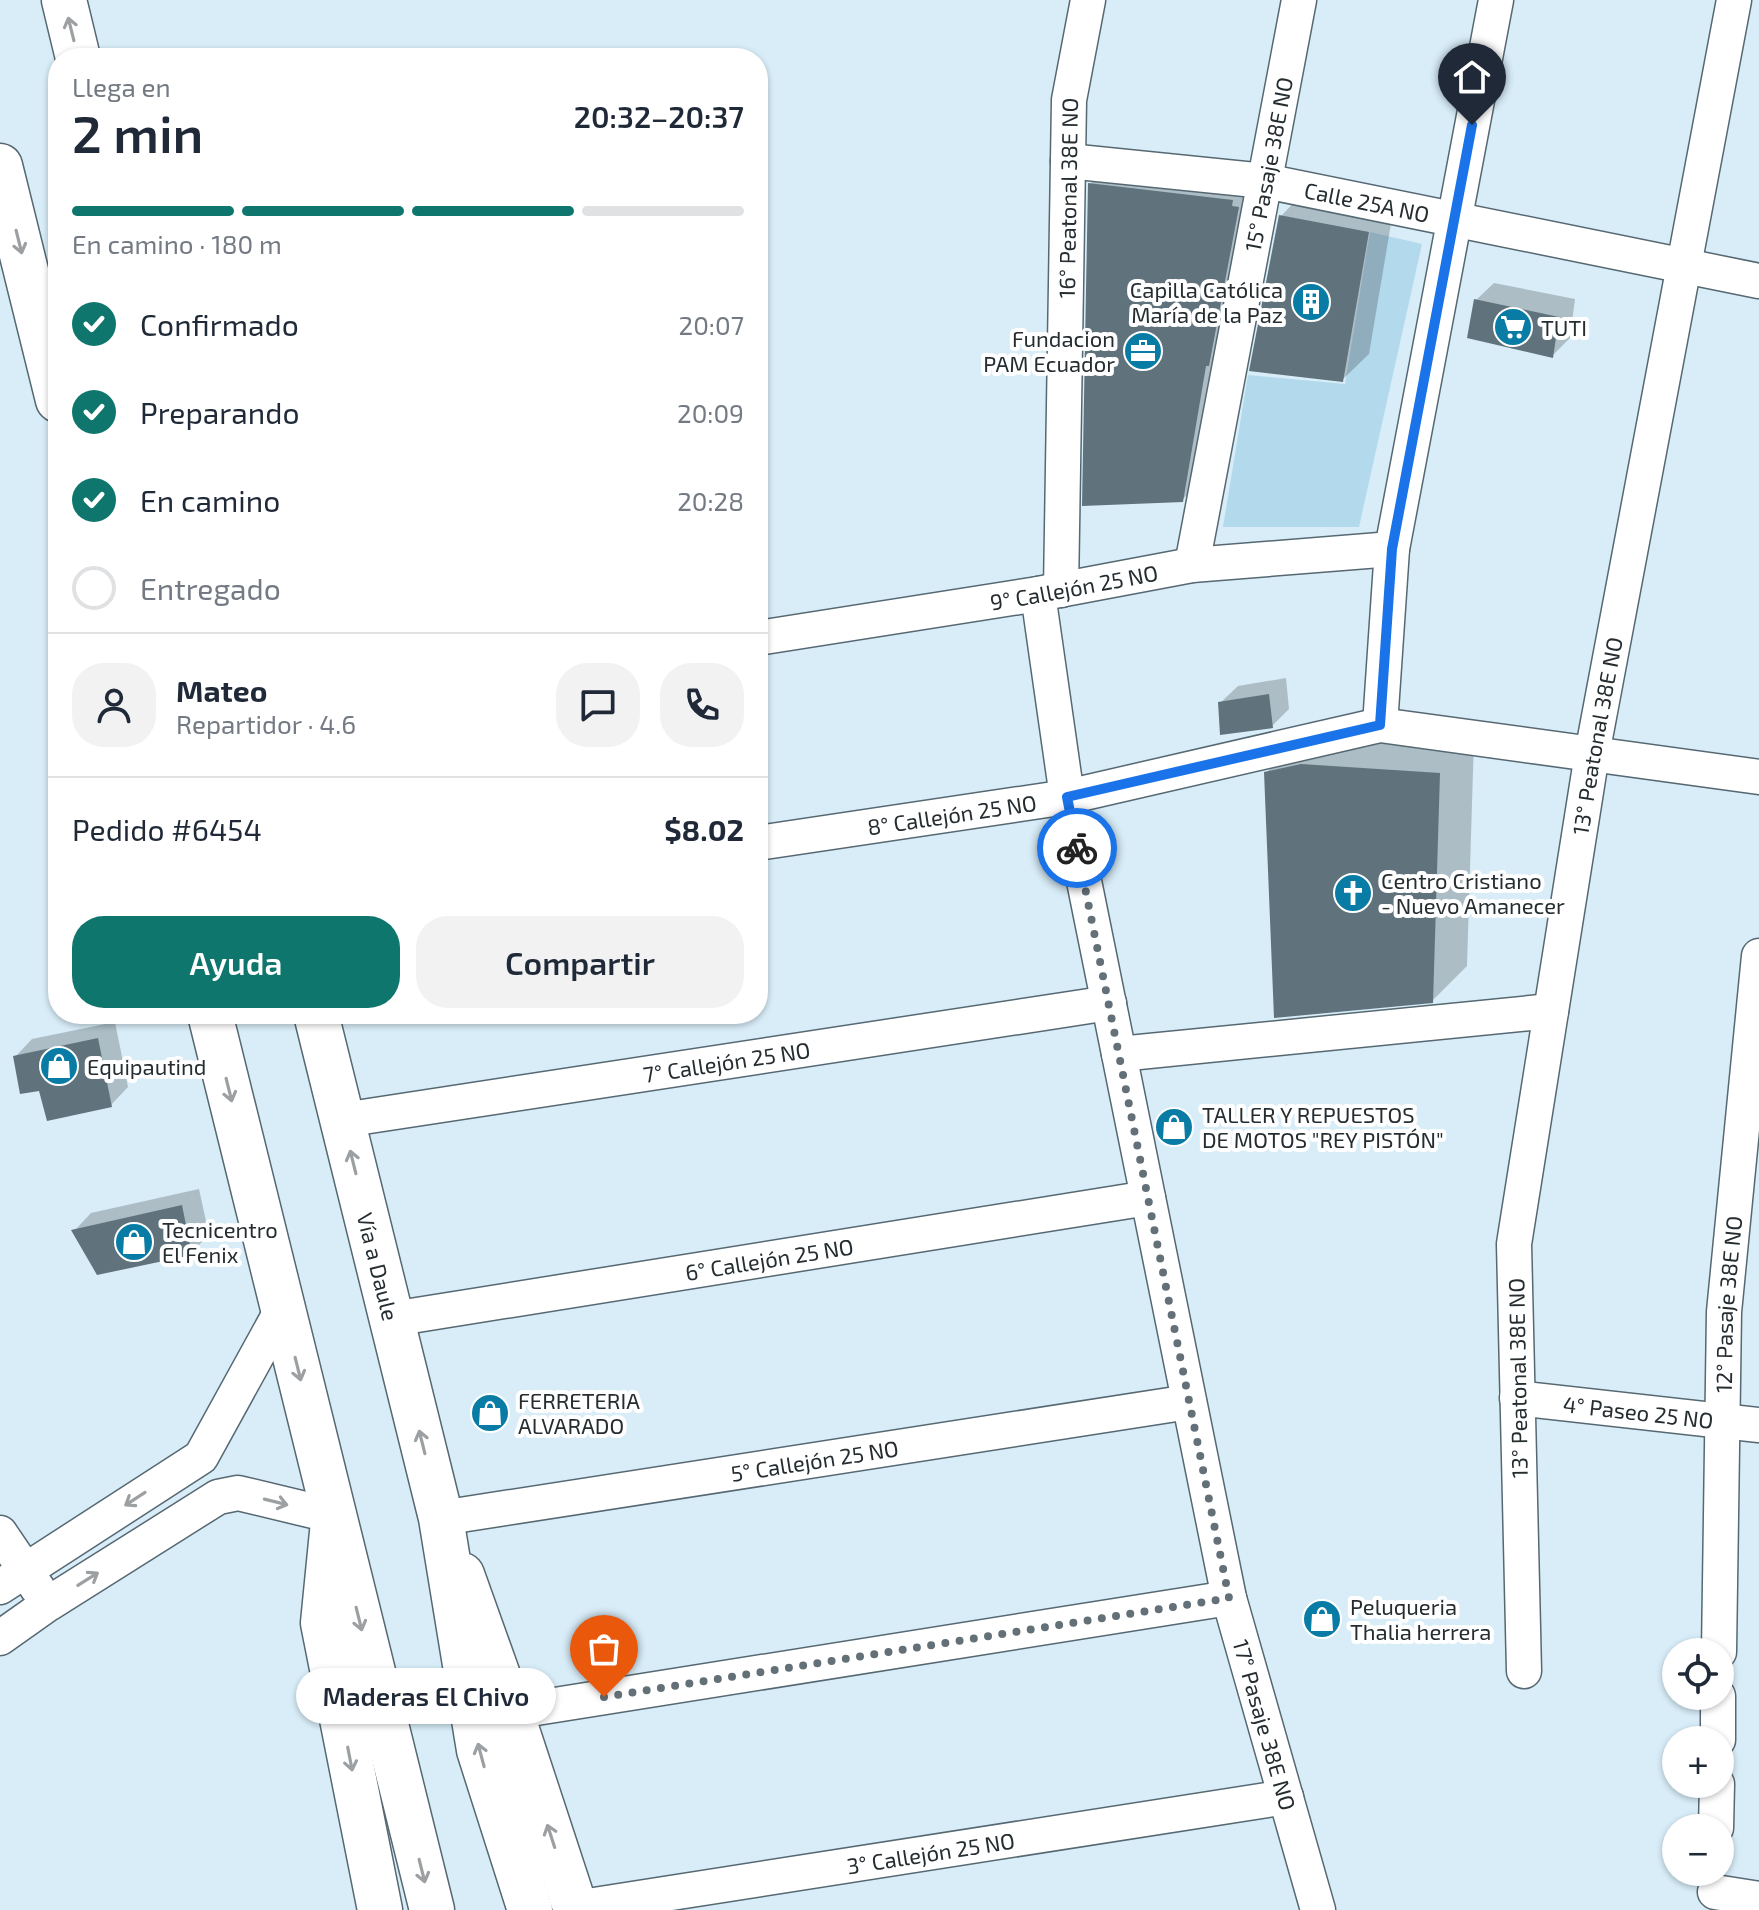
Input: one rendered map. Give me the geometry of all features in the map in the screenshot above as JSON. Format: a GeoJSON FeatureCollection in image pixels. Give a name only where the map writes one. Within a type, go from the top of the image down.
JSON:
{"type":"FeatureCollection","features":[{"type":"Feature","properties":{"kind":"main road"},"geometry":{"type":"LineString","coordinates":[[64,0],[76,48]]}},
{"type":"Feature","properties":{"kind":"main road"},"geometry":{"type":"LineString","coordinates":[[0,166],[48,360]]}},
{"type":"Feature","properties":{"kind":"main road"},"geometry":{"type":"LineString","coordinates":[[212,1024],[432,1910]]}},
{"type":"Feature","properties":{"kind":"main road","name":"Vía a Daule"},"geometry":{"type":"LineString","coordinates":[[319,1024],[441,1518],[479,1750],[530,1910]]}},
{"type":"Feature","properties":{"kind":"main road"},"geometry":{"type":"LineString","coordinates":[[334,1516],[323,1623],[380,1910]]}},
{"type":"Feature","properties":{"kind":"main road","name":"Vía a Daule"},"geometry":{"type":"LineString","coordinates":[[441,1518],[511,1712],[576,1909]]}},
{"type":"Feature","properties":{"kind":"street","name":"16° Peatonal 38E NO"},"geometry":{"type":"LineString","coordinates":[[1050,592],[1069,100],[1088,0]]}},
{"type":"Feature","properties":{"kind":"street","name":"15° Pasaje 38E NO"},"geometry":{"type":"LineString","coordinates":[[1192,565],[1299,0]]}},
{"type":"Feature","properties":{"kind":"street"},"geometry":{"type":"LineString","coordinates":[[1380,725],[1392,549],[1496,0]]}},
{"type":"Feature","properties":{"kind":"street","name":"13° Peatonal 38E NO"},"geometry":{"type":"LineString","coordinates":[[1524,1671],[1514,1244],[1592,754],[1734,0]]}},
{"type":"Feature","properties":{"kind":"street","name":"Calle 25A NO"},"geometry":{"type":"LineString","coordinates":[[1068,161],[1265,181],[1759,281]]}},
{"type":"Feature","properties":{"kind":"street","name":"9° Callejón 25 NO"},"geometry":{"type":"LineString","coordinates":[[768,636],[1050,592],[1192,565],[1392,549]]}},
{"type":"Feature","properties":{"kind":"street","name":"17° Pasaje 38E NO"},"geometry":{"type":"LineString","coordinates":[[1050,592],[1067,797],[1189,1402],[1229,1598],[1318,1910]]}},
{"type":"Feature","properties":{"kind":"street","name":"8° Callejón 25 NO"},"geometry":{"type":"LineString","coordinates":[[768,842],[1067,797],[1380,725],[1759,777]]}},
{"type":"Feature","properties":{"kind":"street","name":"12° Pasaje 38E NO"},"geometry":{"type":"LineString","coordinates":[[1719,1638],[1724,1312],[1759,956]]}},
{"type":"Feature","properties":{"kind":"street","name":"7° Callejón 25 NO"},"geometry":{"type":"LineString","coordinates":[[343,1120],[1109,1003]]}},
{"type":"Feature","properties":{"kind":"street"},"geometry":{"type":"LineString","coordinates":[[1119,1054],[1551,1011]]}},
{"type":"Feature","properties":{"kind":"street","name":"6° Callejón 25 NO"},"geometry":{"type":"LineString","coordinates":[[392,1319],[1148,1198]]}},
{"type":"Feature","properties":{"kind":"street"},"geometry":{"type":"LineString","coordinates":[[12,1579],[201,1457],[283,1308]]}},
{"type":"Feature","properties":{"kind":"street","name":"4° Paseo 25 NO"},"geometry":{"type":"LineString","coordinates":[[1517,1398],[1759,1425]]}},
{"type":"Feature","properties":{"kind":"street","name":"5° Callejón 25 NO"},"geometry":{"type":"LineString","coordinates":[[441,1518],[1189,1402]]}},
{"type":"Feature","properties":{"kind":"street"},"geometry":{"type":"LineString","coordinates":[[0,1638],[48,1604],[218,1497],[238,1493],[334,1516]]}},
{"type":"Feature","properties":{"kind":"street"},"geometry":{"type":"LineString","coordinates":[[0,1533],[12,1579],[48,1604]]}},
{"type":"Feature","properties":{"kind":"street"},"geometry":{"type":"LineString","coordinates":[[511,1712],[1229,1598]]}},
{"type":"Feature","properties":{"kind":"street","name":"3° Callejón 25 NO"},"geometry":{"type":"LineString","coordinates":[[576,1909],[1286,1797]]}},
{"type":"Feature","properties":{"kind":"street"},"geometry":{"type":"LineString","coordinates":[[1715,1891],[1759,1899]]}},
{"type":"Feature","properties":{"kind":"shaded area"},"geometry":{"type":"Polygon","coordinates":[[[1370,232],[1422,244],[1359,527],[1223,527],[1248,375],[1345,384],[1370,232]]]}},
{"type":"Feature","properties":{"kind":"building","name":"Fundacion PAM Ecuador"},"geometry":{"type":"Polygon","coordinates":[[[1088,183],[1233,200],[1232,206],[1239,207],[1209,366],[1206,366],[1183,502],[1082,506],[1088,183]]]}},
{"type":"Feature","properties":{"kind":"building","name":"Capilla Católica María de la Paz"},"geometry":{"type":"Polygon","coordinates":[[[1279,215],[1369,232],[1343,382],[1249,371],[1279,215]]]}},
{"type":"Feature","properties":{"kind":"building","name":"TUTI"},"geometry":{"type":"Polygon","coordinates":[[[1474,299],[1559,317],[1553,358],[1467,338],[1474,299]]]}},
{"type":"Feature","properties":{"kind":"building"},"geometry":{"type":"Polygon","coordinates":[[[1269,694],[1273,728],[1220,735],[1218,702],[1269,694]]]}},
{"type":"Feature","properties":{"kind":"building","name":"Centro Cristiano - Nuevo Amanecer"},"geometry":{"type":"Polygon","coordinates":[[[1301,764],[1440,773],[1433,1003],[1274,1018],[1264,772],[1301,764]]]}},
{"type":"Feature","properties":{"kind":"building","name":"Equipautind"},"geometry":{"type":"Polygon","coordinates":[[[98,1038],[112,1107],[47,1121],[39,1091],[20,1094],[13,1056],[98,1038]]]}},
{"type":"Feature","properties":{"kind":"building","name":"Tecnicentro El Fenix"},"geometry":{"type":"Polygon","coordinates":[[[182,1205],[192,1255],[97,1275],[71,1230],[182,1205]]]}},
{"type":"Feature","properties":{"kind":"way so far"},"geometry":{"type":"LineString","coordinates":[[604,1697],[1229,1598],[1077,848]]}},
{"type":"Feature","properties":{"kind":"place","name":"Capilla Católica María de la Paz"},"geometry":{"type":"Point","coordinates":[1311,302]}},
{"type":"Feature","properties":{"kind":"place","name":"TUTI"},"geometry":{"type":"Point","coordinates":[1513,327]}},
{"type":"Feature","properties":{"kind":"place","name":"Fundacion PAM Ecuador"},"geometry":{"type":"Point","coordinates":[1143,351]}},
{"type":"Feature","properties":{"kind":"place","name":"Centro Cristiano - Nuevo Amanecer"},"geometry":{"type":"Point","coordinates":[1353,893]}},
{"type":"Feature","properties":{"kind":"place","name":"Equipautind"},"geometry":{"type":"Point","coordinates":[59,1066]}},
{"type":"Feature","properties":{"kind":"place","name":"TALLER Y REPUESTOS DE MOTOS \"REY PISTÓN\""},"geometry":{"type":"Point","coordinates":[1174,1127]}},
{"type":"Feature","properties":{"kind":"place","name":"Tecnicentro El Fenix"},"geometry":{"type":"Point","coordinates":[134,1242]}},
{"type":"Feature","properties":{"kind":"place","name":"FERRETERIA ALVARADO"},"geometry":{"type":"Point","coordinates":[490,1413]}},
{"type":"Feature","properties":{"kind":"place","name":"Peluqueria Thalia herrera"},"geometry":{"type":"Point","coordinates":[1322,1619]}},
{"type":"Feature","properties":{"kind":"place","name":"Maderas El Chivo"},"geometry":{"type":"Point","coordinates":[604,1697]}},
{"type":"Feature","properties":{"kind":"route"},"geometry":{"type":"LineString","coordinates":[[1077,848],[1067,797],[1380,725],[1392,549],[1472,125]]}}]}
